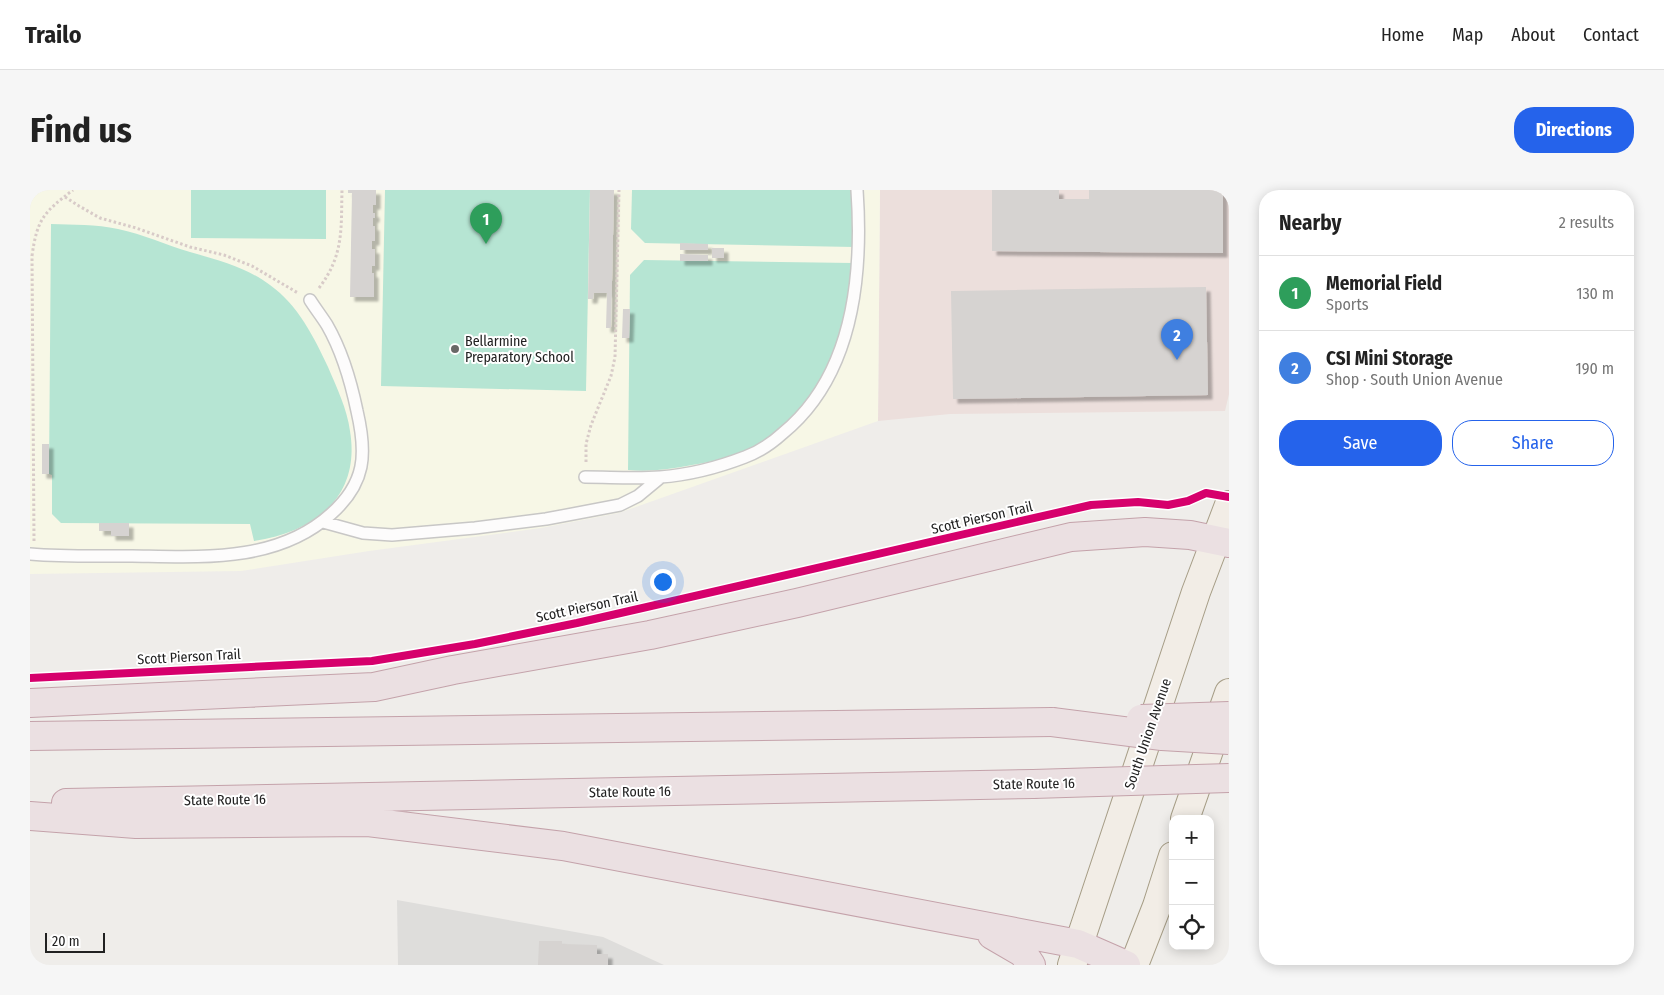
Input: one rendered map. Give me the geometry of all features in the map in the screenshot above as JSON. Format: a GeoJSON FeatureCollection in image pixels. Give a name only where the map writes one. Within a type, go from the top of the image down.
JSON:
{"type":"FeatureCollection","features":[{"type":"Feature","properties":{"kind":"highway"},"geometry":{"type":"LineString","coordinates":[[30,703],[374,687],[650,635],[797,603],[1071,537],[1145,532],[1190,535],[1222,542]]}},
{"type":"Feature","properties":{"kind":"highway"},"geometry":{"type":"LineString","coordinates":[[30,736],[1052,722],[1229,716]]}},
{"type":"Feature","properties":{"kind":"highway"},"geometry":{"type":"LineString","coordinates":[[1052,722],[1162,736],[1229,740]]}},
{"type":"Feature","properties":{"kind":"highway","name":"State Route 16"},"geometry":{"type":"LineString","coordinates":[[30,804],[1033,784],[1229,778]]}},
{"type":"Feature","properties":{"kind":"highway"},"geometry":{"type":"LineString","coordinates":[[30,816],[136,824],[368,822],[563,846],[976,925],[1075,955],[1126,965]]}},
{"type":"Feature","properties":{"kind":"highway"},"geometry":{"type":"LineString","coordinates":[[976,925],[1023,953],[1031,965]]}},
{"type":"Feature","properties":{"kind":"main road","name":"South Union Avenue"},"geometry":{"type":"LineString","coordinates":[[1075,955],[1193,601],[1222,542],[1229,505]]}},
{"type":"Feature","properties":{"kind":"main road"},"geometry":{"type":"LineString","coordinates":[[1187,815],[1229,692]]}},
{"type":"Feature","properties":{"kind":"main road"},"geometry":{"type":"LineString","coordinates":[[1134,965],[1172,860]]}},
{"type":"Feature","properties":{"kind":"lane"},"geometry":{"type":"LineString","coordinates":[[585,477],[661,477],[717,466],[746,457],[768,445],[793,425],[810,407],[826,383],[839,355],[851,319],[858,255],[857,190]]}},
{"type":"Feature","properties":{"kind":"lane"},"geometry":{"type":"LineString","coordinates":[[32,554],[200,557],[234,555],[296,539],[323,522],[353,490],[361,468],[364,449],[355,400],[344,365],[327,326],[310,300]]}},
{"type":"Feature","properties":{"kind":"lane"},"geometry":{"type":"LineString","coordinates":[[323,522],[363,533],[392,535],[474,528],[546,519],[620,505],[638,496],[661,477]]}},
{"type":"Feature","properties":{"kind":"path"},"geometry":{"type":"LineString","coordinates":[[32,554],[32,256],[35,235],[41,219],[74,190]]}},
{"type":"Feature","properties":{"kind":"path"},"geometry":{"type":"LineString","coordinates":[[65,196],[100,218],[136,228],[190,247],[224,255],[252,266],[284,283],[310,300],[336,260],[341,238],[342,190]]}},
{"type":"Feature","properties":{"kind":"path"},"geometry":{"type":"LineString","coordinates":[[585,477],[586,444],[591,425],[611,376],[615,357],[619,190]]}},
{"type":"Feature","properties":{"kind":"shaded area","name":"Bellarmine Preparatory School"},"geometry":{"type":"Polygon","coordinates":[[[30,190],[880,190],[878,421],[619,513],[541,528],[369,551],[241,571],[30,574],[30,190]]]}},
{"type":"Feature","properties":{"kind":"shaded area"},"geometry":{"type":"Polygon","coordinates":[[[880,190],[1229,190],[1229,394],[1225,411],[950,414],[878,421],[880,190]]]}},
{"type":"Feature","properties":{"kind":"shaded area"},"geometry":{"type":"Polygon","coordinates":[[[397,900],[603,937],[664,965],[398,965],[397,900]]]}},
{"type":"Feature","properties":{"kind":"green space"},"geometry":{"type":"Polygon","coordinates":[[[191,190],[326,190],[326,239],[191,238],[191,190]]]}},
{"type":"Feature","properties":{"kind":"green space"},"geometry":{"type":"Polygon","coordinates":[[[385,190],[590,190],[586,391],[381,386],[385,190]]]}},
{"type":"Feature","properties":{"kind":"green space"},"geometry":{"type":"Polygon","coordinates":[[[632,190],[853,190],[854,247],[645,243],[631,229],[632,190]]]}},
{"type":"Feature","properties":{"kind":"green space"},"geometry":{"type":"Polygon","coordinates":[[[51,224],[110,227],[221,261],[261,279],[289,302],[311,333],[323,356],[349,423],[351,455],[348,475],[340,493],[329,508],[314,520],[296,529],[254,541],[250,524],[61,523],[52,514],[52,475],[49,474],[51,224]]]}},
{"type":"Feature","properties":{"kind":"green space"},"geometry":{"type":"Polygon","coordinates":[[[644,260],[853,263],[844,317],[836,344],[825,370],[812,394],[795,416],[775,434],[751,449],[715,461],[660,470],[628,470],[630,275],[644,260]]]}},
{"type":"Feature","properties":{"kind":"building"},"geometry":{"type":"Polygon","coordinates":[[[348,190],[376,190],[376,205],[373,205],[373,213],[375,213],[373,226],[375,226],[375,241],[372,241],[372,249],[375,249],[375,266],[372,266],[372,273],[374,273],[374,297],[350,297],[352,193],[348,193],[348,190]]]}},
{"type":"Feature","properties":{"kind":"building"},"geometry":{"type":"Polygon","coordinates":[[[590,190],[614,190],[611,328],[606,328],[607,293],[594,293],[593,299],[588,299],[590,190]]]}},
{"type":"Feature","properties":{"kind":"building"},"geometry":{"type":"Polygon","coordinates":[[[992,190],[1059,190],[1059,199],[1089,199],[1089,190],[1223,190],[1223,253],[992,251],[992,190]]]}},
{"type":"Feature","properties":{"kind":"building"},"geometry":{"type":"Polygon","coordinates":[[[680,243],[708,244],[708,250],[680,250],[680,243]]]}},
{"type":"Feature","properties":{"kind":"building"},"geometry":{"type":"Polygon","coordinates":[[[712,248],[724,248],[724,258],[712,258],[712,248]]]}},
{"type":"Feature","properties":{"kind":"building"},"geometry":{"type":"Polygon","coordinates":[[[680,254],[708,255],[708,261],[680,261],[680,254]]]}},
{"type":"Feature","properties":{"kind":"building"},"geometry":{"type":"Polygon","coordinates":[[[1206,287],[1208,395],[953,399],[951,291],[1206,287]]]}},
{"type":"Feature","properties":{"kind":"building"},"geometry":{"type":"Polygon","coordinates":[[[623,309],[630,309],[629,338],[622,338],[623,309]]]}},
{"type":"Feature","properties":{"kind":"building"},"geometry":{"type":"Polygon","coordinates":[[[42,444],[49,444],[49,474],[42,474],[42,444]]]}},
{"type":"Feature","properties":{"kind":"building"},"geometry":{"type":"Polygon","coordinates":[[[99,523],[129,523],[129,536],[111,536],[111,531],[99,531],[99,523]]]}},
{"type":"Feature","properties":{"kind":"building"},"geometry":{"type":"Polygon","coordinates":[[[539,941],[562,941],[562,944],[597,945],[597,954],[608,954],[608,965],[538,965],[539,941]]]}},
{"type":"Feature","properties":{"kind":"cycle path","name":"Scott Pierson Trail"},"geometry":{"type":"LineString","coordinates":[[30,678],[372,661],[475,644],[577,623],[1091,505],[1138,502],[1168,505],[1188,501],[1206,493],[1229,497]]}},
{"type":"Feature","properties":{"kind":"place","name":"Memorial Field"},"geometry":{"type":"Point","coordinates":[486,244]}},
{"type":"Feature","properties":{"kind":"place","name":"Bellarmine Preparatory School"},"geometry":{"type":"Point","coordinates":[455,349]}},
{"type":"Feature","properties":{"kind":"place","name":"CSI Mini Storage"},"geometry":{"type":"Point","coordinates":[1177,360]}}]}
